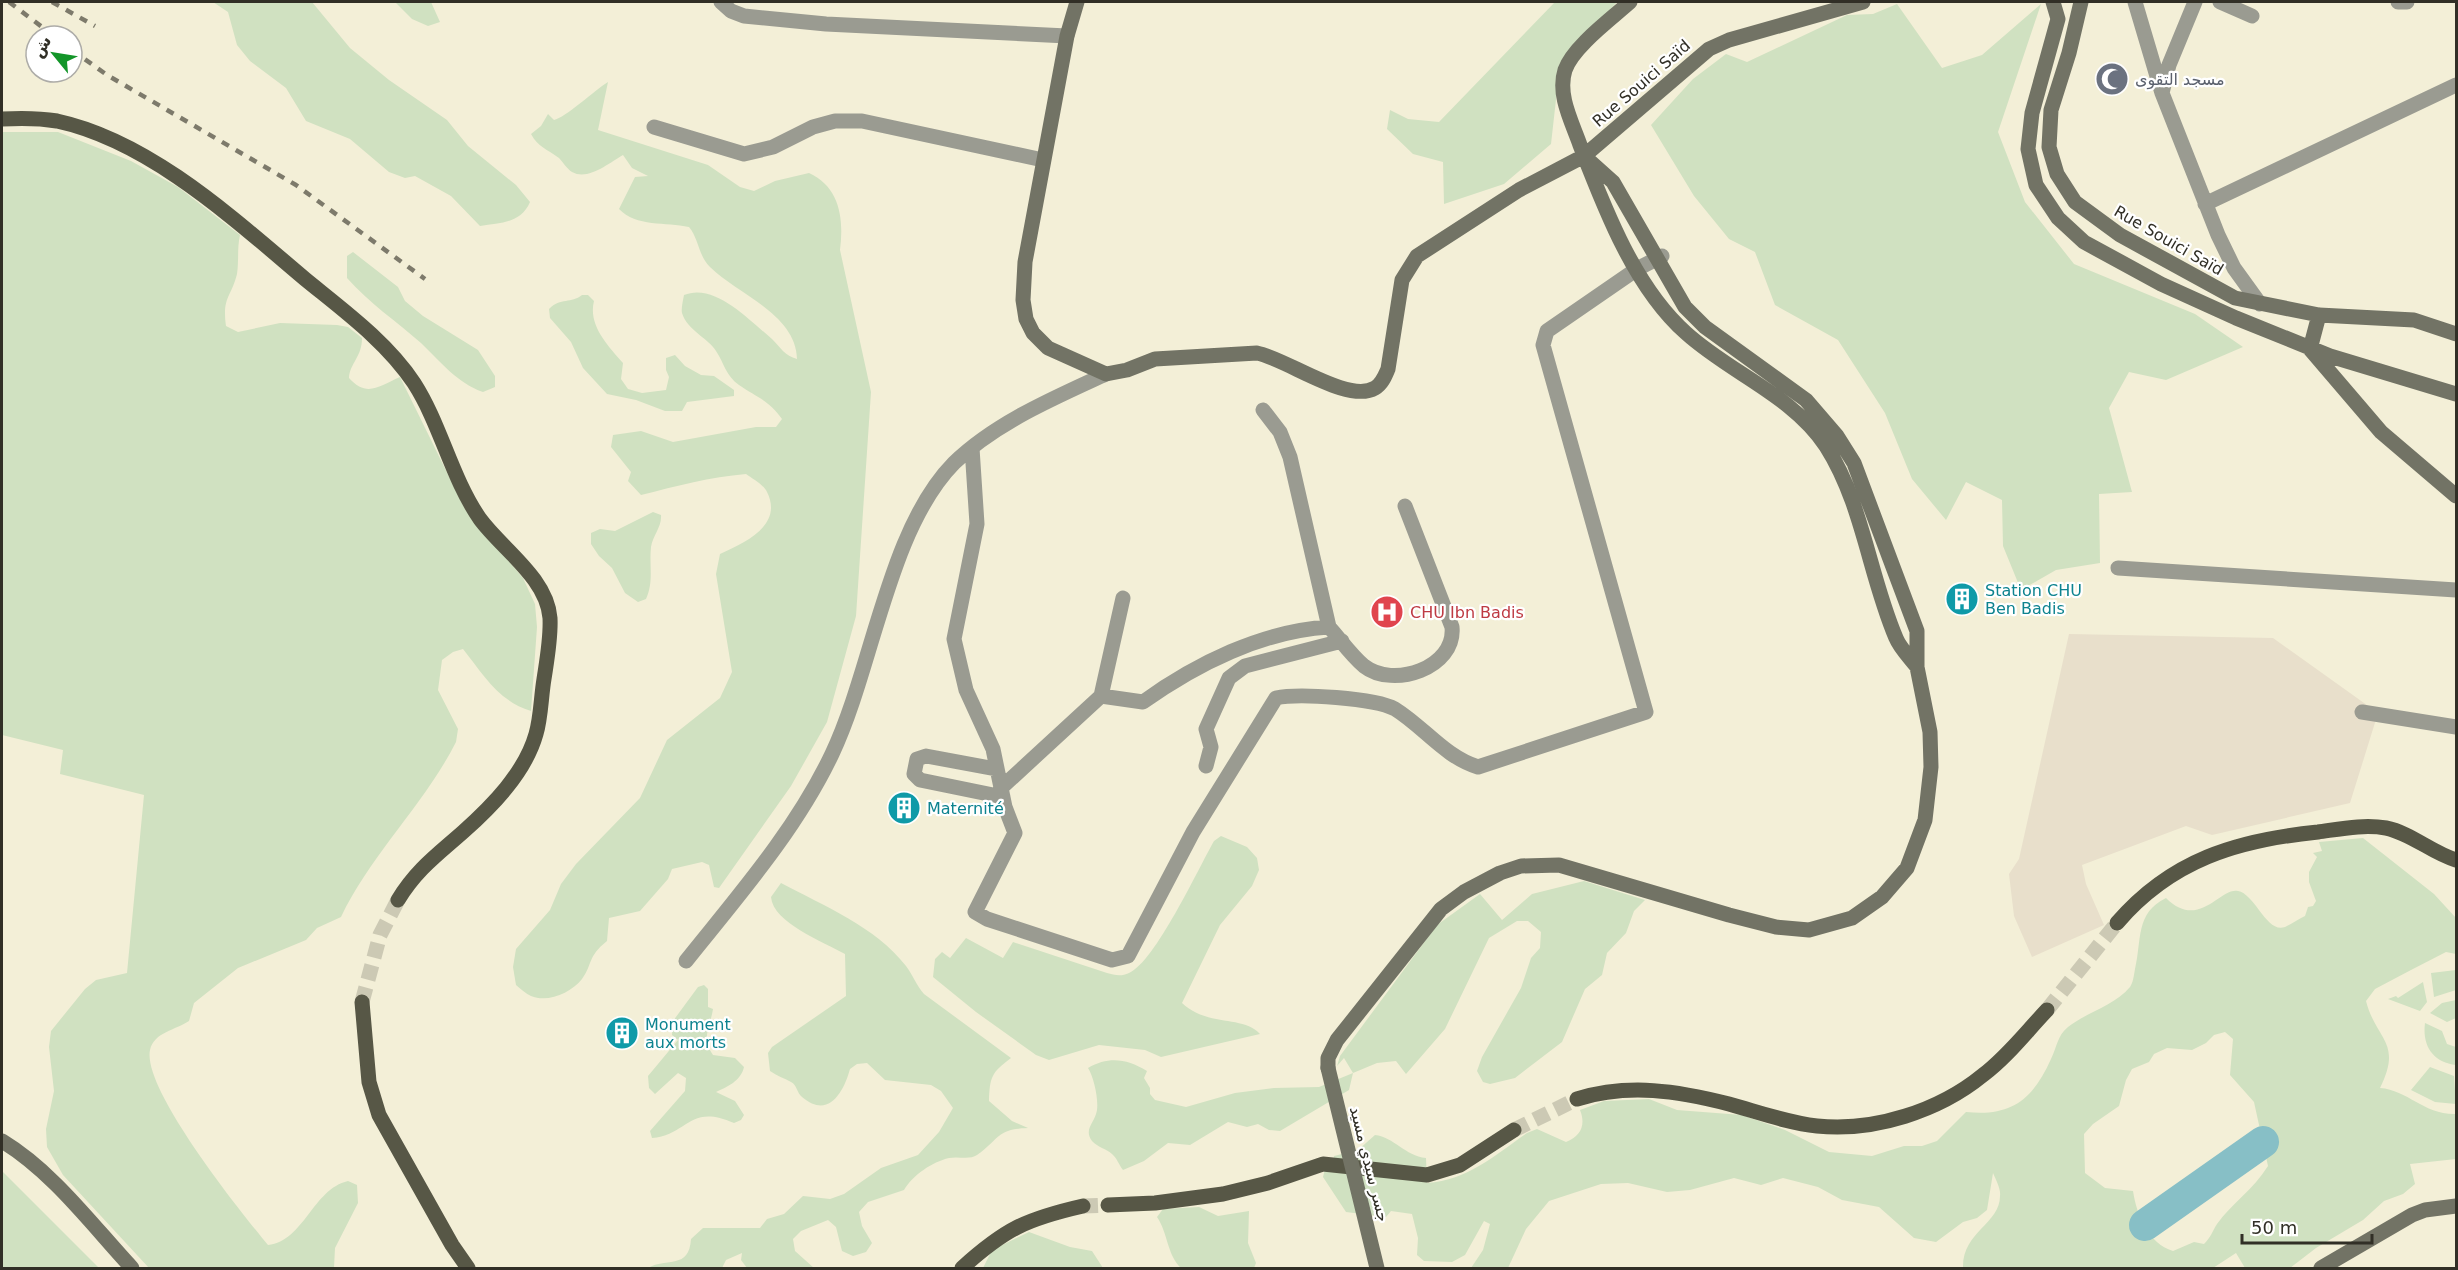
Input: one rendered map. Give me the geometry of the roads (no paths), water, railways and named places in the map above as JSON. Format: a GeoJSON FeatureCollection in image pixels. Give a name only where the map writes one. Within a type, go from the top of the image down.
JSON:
{"type":"FeatureCollection","features":[{"type":"Feature","properties":{"kind":"main road"},"geometry":{"type":"LineString","coordinates":[[1077,2],[1067,36],[1043,160],[1025,261],[1023,300],[1026,319],[1033,333],[1048,348],[1106,374]]}},
{"type":"Feature","properties":{"kind":"main road"},"geometry":{"type":"LineString","coordinates":[[1630,2],[1581,46],[1565,70],[1563,99],[1597,195],[1637,268],[1664,310],[1684,332],[1788,406],[1803,419],[1825,446],[1845,484],[1896,640],[1917,667]]}},
{"type":"Feature","properties":{"kind":"main road","name":"Rue Souici Saïd"},"geometry":{"type":"LineString","coordinates":[[1106,374],[1127,370],[1155,359],[1257,353],[1272,356],[1356,393],[1376,388],[1388,369],[1402,280],[1417,256],[1519,189],[1584,156],[1709,49],[1728,40],[1861,2]]}},
{"type":"Feature","properties":{"kind":"main road"},"geometry":{"type":"LineString","coordinates":[[2053,2],[2058,19],[2032,113],[2028,149],[2036,185],[2058,218],[2084,242],[2161,284],[2310,349],[2457,394]]}},
{"type":"Feature","properties":{"kind":"main road","name":"Rue Souici Saïd"},"geometry":{"type":"LineString","coordinates":[[2081,2],[2070,53],[2051,110],[2049,147],[2057,174],[2075,202],[2120,235],[2235,298],[2319,315],[2414,320],[2457,334]]}},
{"type":"Feature","properties":{"kind":"main road"},"geometry":{"type":"LineString","coordinates":[[2,119],[53,120],[70,124],[138,155],[202,192],[355,321],[392,356],[414,384],[472,505],[481,519],[532,578],[548,608],[550,619],[536,734],[527,757],[492,804],[412,877],[398,900]]}},
{"type":"Feature","properties":{"kind":"main road"},"geometry":{"type":"LineString","coordinates":[[1584,156],[1613,182],[1659,258],[1685,307],[1806,400],[1846,449],[1861,479],[1917,631],[1917,667]]}},
{"type":"Feature","properties":{"kind":"main road"},"geometry":{"type":"LineString","coordinates":[[2310,349],[2319,315]]}},
{"type":"Feature","properties":{"kind":"main road"},"geometry":{"type":"LineString","coordinates":[[2310,349],[2380,432],[2457,496]]}},
{"type":"Feature","properties":{"kind":"main road","name":"جسر سيدي مسيد"},"geometry":{"type":"LineString","coordinates":[[1377,1269],[1328,1068],[1328,1058],[1337,1040],[1432,918],[1464,892],[1500,873],[1521,866],[1559,865],[1776,927],[1809,930],[1852,918],[1882,897],[1907,868],[1925,820],[1931,767],[1930,732],[1917,667]]}},
{"type":"Feature","properties":{"kind":"main road"},"geometry":{"type":"LineString","coordinates":[[2117,923],[2153,887],[2198,860],[2222,849],[2252,842],[2364,827],[2389,829],[2457,860]]}},
{"type":"Feature","properties":{"kind":"main road"},"geometry":{"type":"LineString","coordinates":[[362,1002],[369,1082],[379,1115],[452,1245],[468,1269]]}},
{"type":"Feature","properties":{"kind":"main road"},"geometry":{"type":"LineString","coordinates":[[1577,1100],[1611,1091],[1660,1090],[1696,1096],[1815,1126],[1852,1126],[1882,1121],[1933,1105],[1969,1086],[2000,1061],[2046,1010]]}},
{"type":"Feature","properties":{"kind":"main road"},"geometry":{"type":"LineString","coordinates":[[1108,1205],[1155,1203],[1223,1194],[1333,1163],[1410,1175],[1427,1174],[1460,1165],[1514,1130]]}},
{"type":"Feature","properties":{"kind":"main road"},"geometry":{"type":"LineString","coordinates":[[2,1141],[28,1158],[46,1175],[132,1269]]}},
{"type":"Feature","properties":{"kind":"main road"},"geometry":{"type":"LineString","coordinates":[[962,1269],[993,1240],[1008,1231],[1038,1218],[1083,1206]]}},
{"type":"Feature","properties":{"kind":"main road"},"geometry":{"type":"LineString","coordinates":[[2321,1269],[2412,1215],[2425,1210],[2457,1206]]}},
{"type":"Feature","properties":{"kind":"street"},"geometry":{"type":"LineString","coordinates":[[721,2],[731,11],[744,16],[791,21],[1067,36]]}},
{"type":"Feature","properties":{"kind":"street"},"geometry":{"type":"LineString","coordinates":[[2135,2],[2162,93],[2205,204],[2234,268],[2260,304]]}},
{"type":"Feature","properties":{"kind":"street"},"geometry":{"type":"LineString","coordinates":[[2162,93],[2169,65],[2196,2]]}},
{"type":"Feature","properties":{"kind":"street"},"geometry":{"type":"LineString","coordinates":[[2220,2],[2252,16]]}},
{"type":"Feature","properties":{"kind":"street"},"geometry":{"type":"LineString","coordinates":[[2398,2],[2407,2]]}},
{"type":"Feature","properties":{"kind":"street"},"geometry":{"type":"LineString","coordinates":[[2205,204],[2457,85]]}},
{"type":"Feature","properties":{"kind":"street"},"geometry":{"type":"LineString","coordinates":[[654,127],[744,154],[773,147],[813,127],[835,121],[862,121],[1043,160]]}},
{"type":"Feature","properties":{"kind":"street"},"geometry":{"type":"LineString","coordinates":[[972,448],[977,524],[954,639],[966,690],[993,749],[996,770],[1015,833],[975,912],[987,919],[1112,960],[1128,956],[1193,832],[1276,698],[1291,695],[1379,703],[1394,709],[1463,762],[1478,767],[1646,712],[1543,345],[1547,331],[1637,268],[1659,258]]}},
{"type":"Feature","properties":{"kind":"street"},"geometry":{"type":"LineString","coordinates":[[686,961],[763,865],[824,771],[840,736],[902,553],[925,500],[941,478],[972,448],[1031,411],[1106,374]]}},
{"type":"Feature","properties":{"kind":"street"},"geometry":{"type":"LineString","coordinates":[[1263,410],[1280,432],[1290,457],[1329,627],[1365,667],[1384,674],[1411,673],[1431,666],[1447,653],[1453,640],[1452,627],[1405,507]]}},
{"type":"Feature","properties":{"kind":"street"},"geometry":{"type":"LineString","coordinates":[[2118,568],[2457,590]]}},
{"type":"Feature","properties":{"kind":"street"},"geometry":{"type":"LineString","coordinates":[[1002,792],[1101,696],[1123,598]]}},
{"type":"Feature","properties":{"kind":"street"},"geometry":{"type":"LineString","coordinates":[[1101,696],[1143,702],[1178,676],[1264,639],[1309,628],[1329,627]]}},
{"type":"Feature","properties":{"kind":"street"},"geometry":{"type":"LineString","coordinates":[[1206,766],[1211,747],[1206,729],[1229,678],[1245,666],[1342,641]]}},
{"type":"Feature","properties":{"kind":"street"},"geometry":{"type":"LineString","coordinates":[[2362,712],[2457,727]]}},
{"type":"Feature","properties":{"kind":"street"},"geometry":{"type":"LineString","coordinates":[[996,770],[926,756],[917,759],[914,774],[920,780],[1002,792]]}},
{"type":"Feature","properties":{"kind":"waterway"},"geometry":{"type":"LineString","coordinates":[[2145,1225],[2263,1142]]}},
{"type":"Feature","properties":{"kind":"tunnel"},"geometry":{"type":"LineString","coordinates":[[362,1002],[380,935],[398,900]]}},
{"type":"Feature","properties":{"kind":"tunnel"},"geometry":{"type":"LineString","coordinates":[[2047,1010],[2117,923]]}},
{"type":"Feature","properties":{"kind":"tunnel"},"geometry":{"type":"LineString","coordinates":[[1514,1130],[1577,1099]]}},
{"type":"Feature","properties":{"kind":"tunnel"},"geometry":{"type":"LineString","coordinates":[[1083,1206],[1108,1205]]}},
{"type":"Feature","properties":{"kind":"railway"},"geometry":{"type":"LineString","coordinates":[[9,2],[38,24]]}},
{"type":"Feature","properties":{"kind":"railway"},"geometry":{"type":"LineString","coordinates":[[52,2],[95,26]]}},
{"type":"Feature","properties":{"kind":"railway"},"geometry":{"type":"LineString","coordinates":[[84,59],[107,75],[296,185],[425,279]]}},
{"type":"Feature","properties":{"kind":"place","name":"مسجد التقوى"},"geometry":{"type":"Point","coordinates":[2112,79]}},
{"type":"Feature","properties":{"kind":"place","name":"Station CHU Ben Badis"},"geometry":{"type":"Point","coordinates":[1962,599]}},
{"type":"Feature","properties":{"kind":"place","name":"CHU Ibn Badis"},"geometry":{"type":"Point","coordinates":[1387,612]}},
{"type":"Feature","properties":{"kind":"place","name":"Maternité"},"geometry":{"type":"Point","coordinates":[904,808]}},
{"type":"Feature","properties":{"kind":"place","name":"Monument aux morts"},"geometry":{"type":"Point","coordinates":[622,1033]}}]}
